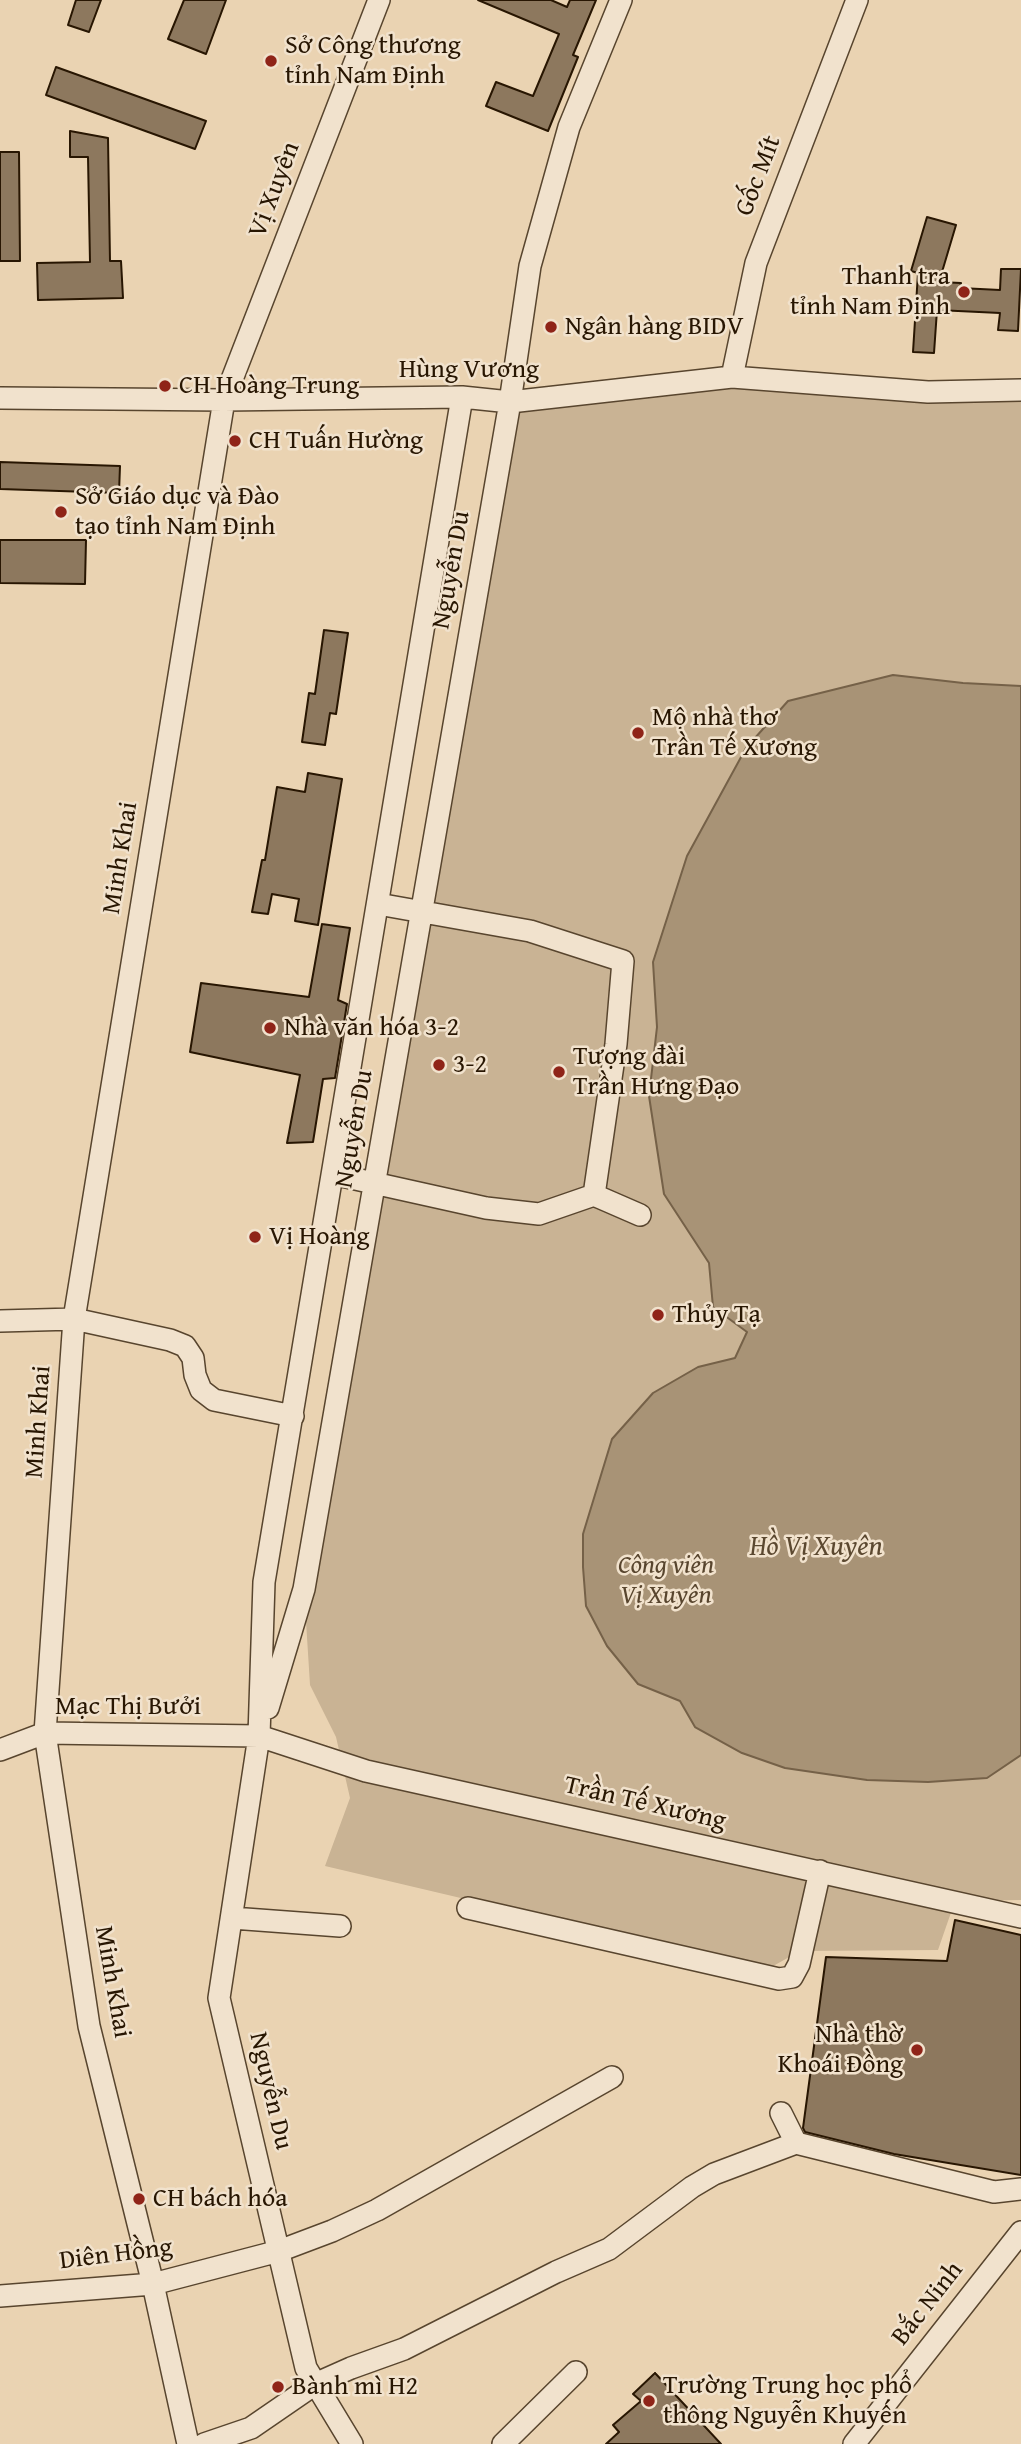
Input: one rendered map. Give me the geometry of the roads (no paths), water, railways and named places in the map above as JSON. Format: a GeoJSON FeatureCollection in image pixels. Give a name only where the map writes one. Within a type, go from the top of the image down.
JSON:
{"type":"FeatureCollection","features":[{"type":"Feature","properties":{"kind":"street","name":"Vị Xuyên"},"geometry":{"type":"LineString","coordinates":[[224,400],[379,0]]}},
{"type":"Feature","properties":{"kind":"street","name":"Nguyễn Du"},"geometry":{"type":"LineString","coordinates":[[259,1737],[304,1589],[510,402],[530,266],[569,127],[621,0]]}},
{"type":"Feature","properties":{"kind":"street","name":"Gốc Mít"},"geometry":{"type":"LineString","coordinates":[[732,377],[756,263],[857,0]]}},
{"type":"Feature","properties":{"kind":"street","name":"Hùng Vương"},"geometry":{"type":"LineString","coordinates":[[0,398],[224,400],[462,397],[510,402],[732,377],[928,392],[1021,390]]}},
{"type":"Feature","properties":{"kind":"street","name":"Nguyễn Du"},"geometry":{"type":"LineString","coordinates":[[352,2444],[306,2368],[219,1997],[259,1737],[264,1582],[462,397]]}},
{"type":"Feature","properties":{"kind":"street","name":"Minh Khai"},"geometry":{"type":"LineString","coordinates":[[188,2444],[153,2284],[89,2026],[45,1733],[74,1319],[224,400]]}},
{"type":"Feature","properties":{"kind":"street"},"geometry":{"type":"LineString","coordinates":[[378,904],[530,931],[623,961],[616,1044],[594,1195]]}},
{"type":"Feature","properties":{"kind":"street"},"geometry":{"type":"LineString","coordinates":[[333,1174],[486,1208],[539,1214],[594,1195],[640,1214]]}},
{"type":"Feature","properties":{"kind":"street"},"geometry":{"type":"LineString","coordinates":[[0,1321],[74,1319],[170,1340],[186,1346],[193,1358],[195,1375],[201,1390],[214,1400],[293,1416]]}},
{"type":"Feature","properties":{"kind":"street","name":"Mạc Thị Bưởi"},"geometry":{"type":"LineString","coordinates":[[0,1750],[45,1733],[259,1737]]}},
{"type":"Feature","properties":{"kind":"street","name":"Trần Tế Xương"},"geometry":{"type":"LineString","coordinates":[[259,1737],[366,1771],[1021,1917]]}},
{"type":"Feature","properties":{"kind":"street"},"geometry":{"type":"LineString","coordinates":[[468,1908],[779,1979],[792,1977],[799,1964],[820,1871]]}},
{"type":"Feature","properties":{"kind":"street"},"geometry":{"type":"LineString","coordinates":[[232,1918],[340,1926]]}},
{"type":"Feature","properties":{"kind":"street","name":"Diên Hồng"},"geometry":{"type":"LineString","coordinates":[[0,2296],[153,2284],[279,2251],[377,2210],[612,2077]]}},
{"type":"Feature","properties":{"kind":"street"},"geometry":{"type":"LineString","coordinates":[[781,2113],[796,2143]]}},
{"type":"Feature","properties":{"kind":"street"},"geometry":{"type":"LineString","coordinates":[[204,2444],[251,2428],[315,2384],[404,2349],[556,2272],[609,2249],[692,2187],[714,2174],[796,2143],[994,2192],[1021,2189]]}},
{"type":"Feature","properties":{"kind":"street","name":"Bắc Ninh"},"geometry":{"type":"LineString","coordinates":[[854,2444],[1021,2232]]}},
{"type":"Feature","properties":{"kind":"street"},"geometry":{"type":"LineString","coordinates":[[503,2444],[576,2372]]}},
{"type":"Feature","properties":{"kind":"water","name":"Hồ Vị Xuyên"},"geometry":{"type":"Polygon","coordinates":[[[893,675],[1021,686],[1021,1755],[987,1778],[928,1782],[867,1780],[785,1768],[742,1753],[695,1727],[680,1701],[638,1684],[607,1646],[586,1606],[583,1567],[583,1534],[612,1439],[653,1393],[698,1367],[735,1358],[747,1332],[713,1307],[709,1263],[664,1194],[649,1096],[657,1027],[653,962],[687,856],[746,748],[788,701],[893,675]]]}},
{"type":"Feature","properties":{"kind":"place","name":"Sở Công thương tỉnh Nam Định"},"geometry":{"type":"Point","coordinates":[271,61]}},
{"type":"Feature","properties":{"kind":"place","name":"Thanh tra tỉnh Nam Định"},"geometry":{"type":"Point","coordinates":[964,292]}},
{"type":"Feature","properties":{"kind":"place","name":"Ngân hàng BIDV"},"geometry":{"type":"Point","coordinates":[551,327]}},
{"type":"Feature","properties":{"kind":"place","name":"CH Hoàng Trung"},"geometry":{"type":"Point","coordinates":[165,386]}},
{"type":"Feature","properties":{"kind":"place","name":"CH Tuấn Hường"},"geometry":{"type":"Point","coordinates":[235,441]}},
{"type":"Feature","properties":{"kind":"place","name":"Sở Giáo dục và Đào tạo tỉnh Nam Định"},"geometry":{"type":"Point","coordinates":[61,512]}},
{"type":"Feature","properties":{"kind":"place","name":"Mộ nhà thơ Trần Tế Xương"},"geometry":{"type":"Point","coordinates":[638,733]}},
{"type":"Feature","properties":{"kind":"place","name":"Nhà văn hóa 3-2"},"geometry":{"type":"Point","coordinates":[270,1028]}},
{"type":"Feature","properties":{"kind":"place","name":"3-2"},"geometry":{"type":"Point","coordinates":[439,1065]}},
{"type":"Feature","properties":{"kind":"place","name":"Tượng đài Trần Hưng Đạo"},"geometry":{"type":"Point","coordinates":[559,1072]}},
{"type":"Feature","properties":{"kind":"place","name":"Vị Hoàng"},"geometry":{"type":"Point","coordinates":[255,1237]}},
{"type":"Feature","properties":{"kind":"place","name":"Thủy Tạ"},"geometry":{"type":"Point","coordinates":[658,1315]}},
{"type":"Feature","properties":{"kind":"place","name":"Nhà thờ Khoái Đồng"},"geometry":{"type":"Point","coordinates":[917,2050]}},
{"type":"Feature","properties":{"kind":"place","name":"CH bách hóa"},"geometry":{"type":"Point","coordinates":[139,2199]}},
{"type":"Feature","properties":{"kind":"place","name":"Bành mì H2"},"geometry":{"type":"Point","coordinates":[278,2387]}},
{"type":"Feature","properties":{"kind":"place","name":"Trường Trung học phổ thông Nguyễn Khuyến"},"geometry":{"type":"Point","coordinates":[649,2401]}},
{"type":"Feature","properties":{"kind":"park label","name":"Công viên Vị Xuyên"},"geometry":{"type":"Point","coordinates":[666,1581]}}]}
